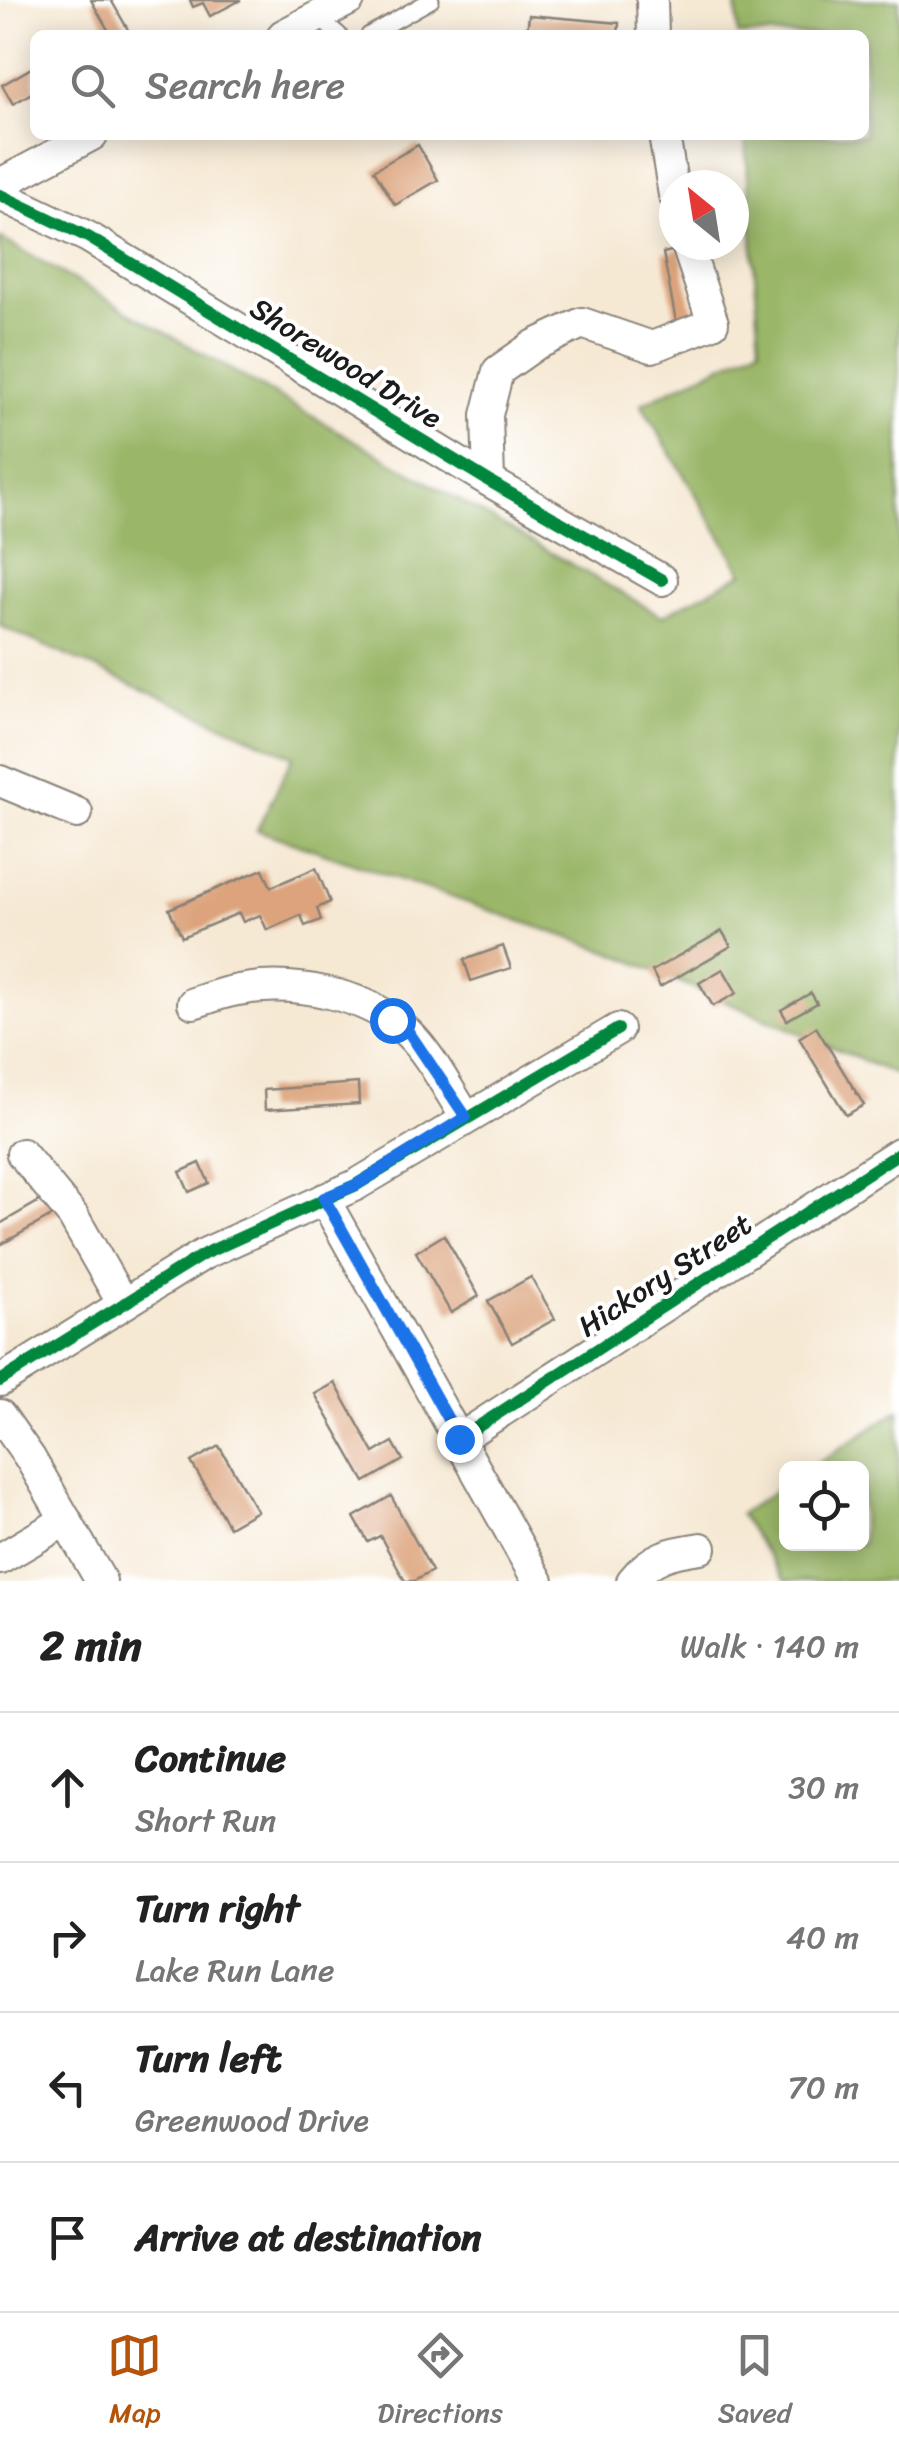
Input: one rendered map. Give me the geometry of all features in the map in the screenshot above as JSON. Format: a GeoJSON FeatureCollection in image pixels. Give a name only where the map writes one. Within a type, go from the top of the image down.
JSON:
{"type":"FeatureCollection","features":[{"type":"Feature","properties":{"kind":"street"},"geometry":{"type":"LineString","coordinates":[[328,26],[349,0]]}},
{"type":"Feature","properties":{"kind":"street"},"geometry":{"type":"LineString","coordinates":[[652,0],[653,30]]}},
{"type":"Feature","properties":{"kind":"street"},"geometry":{"type":"LineString","coordinates":[[0,184],[83,140]]}},
{"type":"Feature","properties":{"kind":"street"},"geometry":{"type":"LineString","coordinates":[[665,140],[670,170]]}},
{"type":"Feature","properties":{"kind":"street","name":"Shorewood Drive"},"geometry":{"type":"LineString","coordinates":[[0,194],[88,236],[489,480],[662,580]]}},
{"type":"Feature","properties":{"kind":"street"},"geometry":{"type":"LineString","coordinates":[[489,480],[487,415],[498,371],[534,345],[582,323],[652,347],[713,322],[693,260]]}},
{"type":"Feature","properties":{"kind":"street"},"geometry":{"type":"LineString","coordinates":[[0,781],[78,813]]}},
{"type":"Feature","properties":{"kind":"street"},"geometry":{"type":"LineString","coordinates":[[192,1003],[257,988],[298,988],[359,1002],[410,1034],[466,1117]]}},
{"type":"Feature","properties":{"kind":"street"},"geometry":{"type":"LineString","coordinates":[[0,1380],[204,1254],[356,1185],[618,1029]]}},
{"type":"Feature","properties":{"kind":"street"},"geometry":{"type":"LineString","coordinates":[[22,1154],[72,1216],[123,1304]]}},
{"type":"Feature","properties":{"kind":"street","name":"Hickory Street"},"geometry":{"type":"LineString","coordinates":[[459,1439],[899,1154]]}},
{"type":"Feature","properties":{"kind":"street"},"geometry":{"type":"LineString","coordinates":[[324,1198],[538,1581]]}},
{"type":"Feature","properties":{"kind":"street"},"geometry":{"type":"LineString","coordinates":[[0,1415],[30,1458],[101,1581]]}},
{"type":"Feature","properties":{"kind":"street"},"geometry":{"type":"LineString","coordinates":[[0,1559],[66,1520]]}},
{"type":"Feature","properties":{"kind":"street"},"geometry":{"type":"LineString","coordinates":[[632,1581],[647,1564],[668,1552],[701,1548]]}},
{"type":"Feature","properties":{"kind":"lane"},"geometry":{"type":"LineString","coordinates":[[378,30],[431,0]]}},
{"type":"Feature","properties":{"kind":"green space"},"geometry":{"type":"Polygon","coordinates":[[[736,0],[899,0],[899,1076],[613,953],[257,830],[293,756],[0,626],[0,238],[662,616],[743,573],[641,404],[760,347],[745,140],[869,140],[869,30],[738,30],[736,0]]]}},
{"type":"Feature","properties":{"kind":"green space"},"geometry":{"type":"Polygon","coordinates":[[[899,1410],[899,1581],[785,1581],[740,1514],[779,1489],[779,1551],[869,1551],[869,1461],[821,1461],[899,1410]]]}},
{"type":"Feature","properties":{"kind":"building"},"geometry":{"type":"Polygon","coordinates":[[[91,0],[111,0],[128,30],[108,30],[91,0]]]}},
{"type":"Feature","properties":{"kind":"building"},"geometry":{"type":"Polygon","coordinates":[[[190,0],[241,0],[210,16],[203,3],[193,7],[190,0]]]}},
{"type":"Feature","properties":{"kind":"building"},"geometry":{"type":"Polygon","coordinates":[[[529,15],[619,23],[618,30],[527,30],[529,15]]]}},
{"type":"Feature","properties":{"kind":"building"},"geometry":{"type":"Polygon","coordinates":[[[30,69],[30,94],[13,104],[2,85],[30,69]]]}},
{"type":"Feature","properties":{"kind":"building"},"geometry":{"type":"Polygon","coordinates":[[[418,145],[438,180],[395,205],[374,170],[418,145]]]}},
{"type":"Feature","properties":{"kind":"building"},"geometry":{"type":"Polygon","coordinates":[[[664,260],[682,260],[695,323],[677,327],[664,260]]]}},
{"type":"Feature","properties":{"kind":"building"},"geometry":{"type":"Polygon","coordinates":[[[316,868],[330,902],[317,908],[321,920],[305,926],[301,915],[267,930],[260,915],[243,922],[239,913],[182,937],[169,909],[263,869],[271,887],[316,868]]]}},
{"type":"Feature","properties":{"kind":"building"},"geometry":{"type":"Polygon","coordinates":[[[722,931],[731,946],[660,987],[652,971],[722,931]]]}},
{"type":"Feature","properties":{"kind":"building"},"geometry":{"type":"Polygon","coordinates":[[[503,946],[511,968],[471,981],[464,960],[503,946]]]}},
{"type":"Feature","properties":{"kind":"building"},"geometry":{"type":"Polygon","coordinates":[[[723,969],[737,993],[713,1006],[699,983],[723,969]]]}},
{"type":"Feature","properties":{"kind":"building"},"geometry":{"type":"Polygon","coordinates":[[[811,993],[817,1003],[787,1020],[781,1010],[811,993]]]}},
{"type":"Feature","properties":{"kind":"building"},"geometry":{"type":"Polygon","coordinates":[[[816,1027],[864,1105],[846,1115],[799,1038],[816,1027]]]}},
{"type":"Feature","properties":{"kind":"building"},"geometry":{"type":"Polygon","coordinates":[[[358,1083],[359,1104],[265,1110],[264,1090],[358,1083]]]}},
{"type":"Feature","properties":{"kind":"building"},"geometry":{"type":"Polygon","coordinates":[[[200,1163],[209,1183],[189,1192],[180,1172],[200,1163]]]}},
{"type":"Feature","properties":{"kind":"building"},"geometry":{"type":"Polygon","coordinates":[[[50,1195],[60,1211],[0,1245],[0,1224],[50,1195]]]}},
{"type":"Feature","properties":{"kind":"building"},"geometry":{"type":"Polygon","coordinates":[[[444,1235],[479,1296],[451,1313],[416,1252],[444,1235]]]}},
{"type":"Feature","properties":{"kind":"building"},"geometry":{"type":"Polygon","coordinates":[[[531,1277],[555,1319],[512,1343],[488,1301],[531,1277]]]}},
{"type":"Feature","properties":{"kind":"building"},"geometry":{"type":"Polygon","coordinates":[[[335,1383],[374,1453],[393,1442],[403,1460],[365,1482],[315,1394],[335,1383]]]}},
{"type":"Feature","properties":{"kind":"building"},"geometry":{"type":"Polygon","coordinates":[[[219,1446],[257,1511],[229,1527],[191,1462],[219,1446]]]}},
{"type":"Feature","properties":{"kind":"building"},"geometry":{"type":"Polygon","coordinates":[[[391,1496],[432,1571],[414,1581],[405,1581],[380,1536],[368,1542],[354,1517],[391,1496]]]}},
{"type":"Feature","properties":{"kind":"cycle path"},"geometry":{"type":"LineString","coordinates":[[0,195],[88,237],[489,481],[662,580]]}},
{"type":"Feature","properties":{"kind":"cycle path"},"geometry":{"type":"LineString","coordinates":[[0,1381],[204,1254],[356,1185],[618,1029]]}},
{"type":"Feature","properties":{"kind":"cycle path"},"geometry":{"type":"LineString","coordinates":[[459,1439],[899,1153]]}},
{"type":"Feature","properties":{"kind":"route"},"geometry":{"type":"LineString","coordinates":[[392,1020],[410,1034],[466,1117],[356,1185],[324,1198],[459,1439]]}}]}
